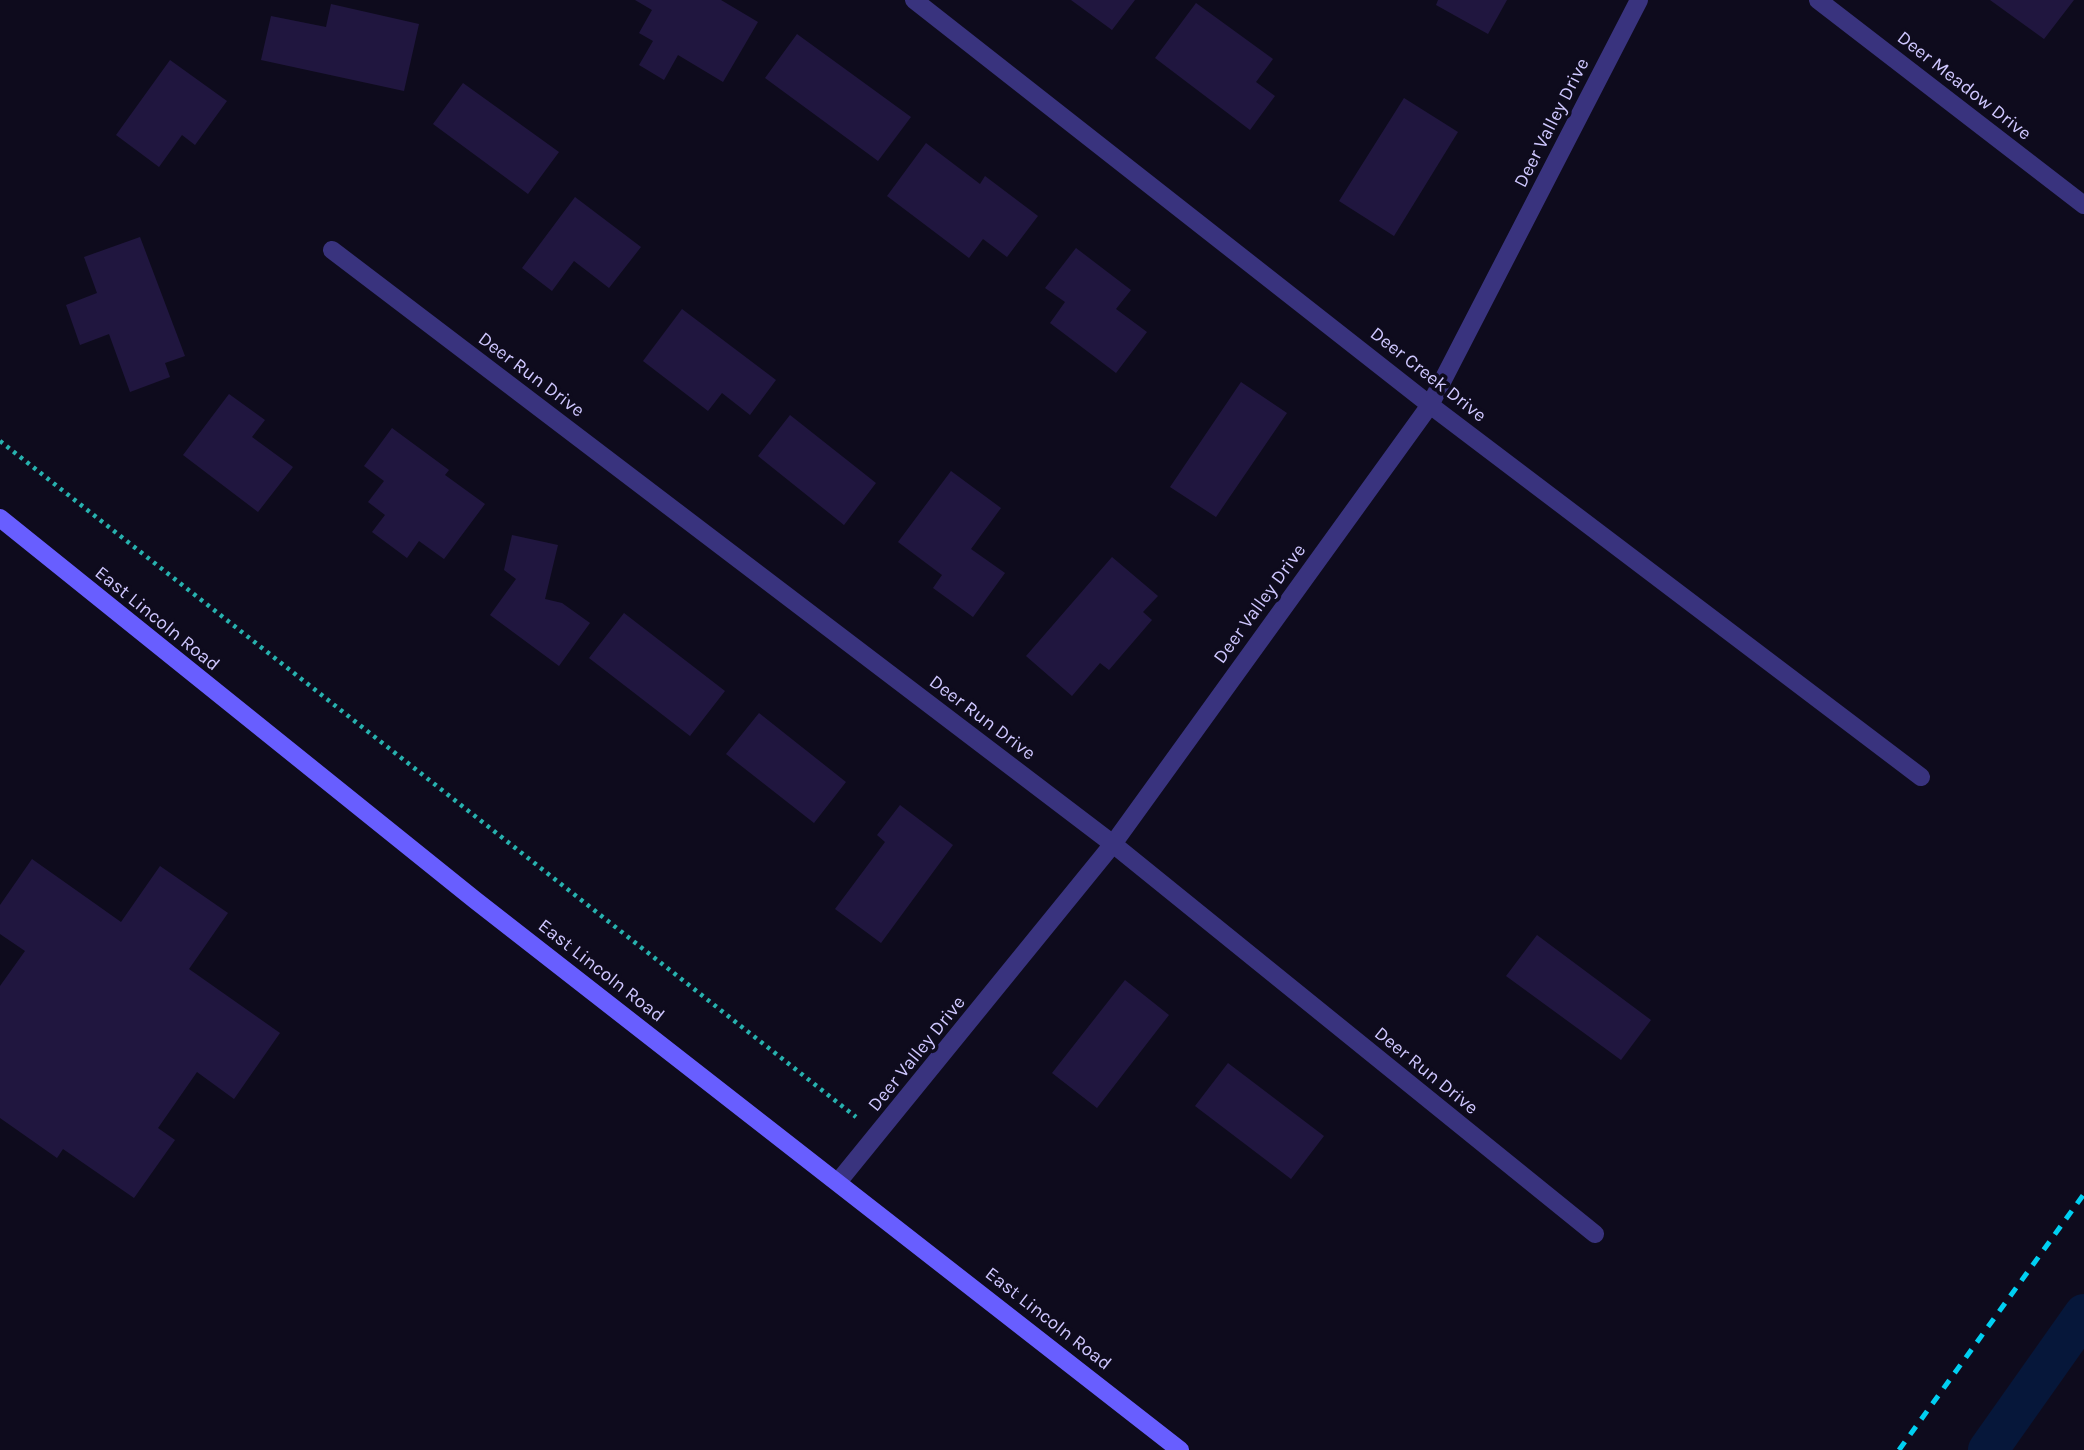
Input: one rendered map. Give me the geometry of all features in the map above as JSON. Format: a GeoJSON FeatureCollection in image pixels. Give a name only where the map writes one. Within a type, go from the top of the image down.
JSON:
{"type":"FeatureCollection","features":[{"type":"Feature","properties":{"kind":"main road","name":"East Lincoln Road"},"geometry":{"type":"LineString","coordinates":[[0,518],[464,892],[1180,1450]]}},
{"type":"Feature","properties":{"kind":"street","name":"Deer Creek Drive"},"geometry":{"type":"LineString","coordinates":[[914,0],[1430,405],[1922,777]]}},
{"type":"Feature","properties":{"kind":"street","name":"Deer Valley Drive"},"geometry":{"type":"LineString","coordinates":[[838,1182],[879,1135],[1113,844],[1430,405],[1640,0]]}},
{"type":"Feature","properties":{"kind":"street","name":"Deer Meadow Drive"},"geometry":{"type":"LineString","coordinates":[[1818,0],[2084,205]]}},
{"type":"Feature","properties":{"kind":"street","name":"Deer Run Drive"},"geometry":{"type":"LineString","coordinates":[[332,250],[1113,844],[1595,1234]]}},
{"type":"Feature","properties":{"kind":"path"},"geometry":{"type":"LineString","coordinates":[[0,441],[879,1135]]}},
{"type":"Feature","properties":{"kind":"building"},"geometry":{"type":"Polygon","coordinates":[[[635,0],[721,0],[758,22],[723,82],[678,55],[664,80],[639,65],[653,41],[639,33],[652,10],[635,0]]]}},
{"type":"Feature","properties":{"kind":"building"},"geometry":{"type":"Polygon","coordinates":[[[1071,0],[1135,0],[1112,30],[1071,0]]]}},
{"type":"Feature","properties":{"kind":"building"},"geometry":{"type":"Polygon","coordinates":[[[1438,0],[1507,0],[1488,34],[1436,5],[1438,0]]]}},
{"type":"Feature","properties":{"kind":"building"},"geometry":{"type":"Polygon","coordinates":[[[1990,0],[2074,0],[2044,39],[1990,0]]]}},
{"type":"Feature","properties":{"kind":"building"},"geometry":{"type":"Polygon","coordinates":[[[1196,3],[1273,59],[1256,82],[1275,96],[1250,130],[1155,58],[1196,3]]]}},
{"type":"Feature","properties":{"kind":"building"},"geometry":{"type":"Polygon","coordinates":[[[331,4],[419,24],[404,91],[261,60],[271,16],[326,27],[331,4]]]}},
{"type":"Feature","properties":{"kind":"building"},"geometry":{"type":"Polygon","coordinates":[[[797,34],[911,117],[878,161],[765,78],[797,34]]]}},
{"type":"Feature","properties":{"kind":"building"},"geometry":{"type":"Polygon","coordinates":[[[170,60],[227,101],[195,145],[182,135],[159,167],[116,135],[170,60]]]}},
{"type":"Feature","properties":{"kind":"building"},"geometry":{"type":"Polygon","coordinates":[[[463,83],[559,152],[528,194],[433,124],[463,83]]]}},
{"type":"Feature","properties":{"kind":"building"},"geometry":{"type":"Polygon","coordinates":[[[1404,98],[1458,132],[1394,236],[1339,201],[1404,98]]]}},
{"type":"Feature","properties":{"kind":"building"},"geometry":{"type":"Polygon","coordinates":[[[926,143],[980,184],[985,176],[1038,216],[1007,257],[983,239],[969,258],[887,196],[926,143]]]}},
{"type":"Feature","properties":{"kind":"building"},"geometry":{"type":"Polygon","coordinates":[[[575,197],[641,247],[609,288],[574,261],[552,291],[522,268],[575,197]]]}},
{"type":"Feature","properties":{"kind":"building"},"geometry":{"type":"Polygon","coordinates":[[[140,237],[185,356],[165,363],[170,377],[130,392],[109,334],[80,345],[66,305],[97,293],[84,257],[140,237]]]}},
{"type":"Feature","properties":{"kind":"building"},"geometry":{"type":"Polygon","coordinates":[[[1076,248],[1131,290],[1116,309],[1147,332],[1116,373],[1050,323],[1065,302],[1045,288],[1076,248]]]}},
{"type":"Feature","properties":{"kind":"building"},"geometry":{"type":"Polygon","coordinates":[[[682,309],[776,380],[750,415],[722,393],[708,411],[643,361],[682,309]]]}},
{"type":"Feature","properties":{"kind":"building"},"geometry":{"type":"Polygon","coordinates":[[[1241,382],[1287,413],[1216,517],[1170,487],[1241,382]]]}},
{"type":"Feature","properties":{"kind":"building"},"geometry":{"type":"Polygon","coordinates":[[[229,394],[265,420],[252,437],[293,467],[258,512],[183,455],[229,394]]]}},
{"type":"Feature","properties":{"kind":"building"},"geometry":{"type":"Polygon","coordinates":[[[790,415],[876,483],[844,525],[758,456],[790,415]]]}},
{"type":"Feature","properties":{"kind":"building"},"geometry":{"type":"Polygon","coordinates":[[[392,428],[449,470],[445,475],[485,504],[444,559],[419,541],[407,558],[372,532],[385,515],[368,502],[384,481],[364,466],[392,428]]]}},
{"type":"Feature","properties":{"kind":"building"},"geometry":{"type":"Polygon","coordinates":[[[951,471],[1001,508],[971,549],[1005,573],[973,617],[933,588],[942,575],[898,542],[951,471]]]}},
{"type":"Feature","properties":{"kind":"building"},"geometry":{"type":"Polygon","coordinates":[[[512,535],[558,545],[545,599],[562,603],[590,623],[559,666],[490,615],[516,579],[504,570],[512,535]]]}},
{"type":"Feature","properties":{"kind":"building"},"geometry":{"type":"Polygon","coordinates":[[[1112,557],[1158,596],[1143,612],[1152,620],[1109,670],[1100,663],[1072,696],[1026,656],[1112,557]]]}},
{"type":"Feature","properties":{"kind":"building"},"geometry":{"type":"Polygon","coordinates":[[[624,613],[725,691],[690,736],[589,658],[624,613]]]}},
{"type":"Feature","properties":{"kind":"building"},"geometry":{"type":"Polygon","coordinates":[[[759,713],[846,782],[814,823],[726,754],[759,713]]]}},
{"type":"Feature","properties":{"kind":"building"},"geometry":{"type":"Polygon","coordinates":[[[900,805],[953,845],[881,943],[835,909],[885,842],[877,835],[900,805]]]}},
{"type":"Feature","properties":{"kind":"building"},"geometry":{"type":"Polygon","coordinates":[[[32,859],[121,922],[160,866],[228,913],[189,969],[280,1033],[234,1099],[197,1072],[158,1128],[175,1140],[134,1198],[63,1149],[57,1158],[0,1118],[0,986],[25,951],[0,934],[0,905],[32,859]]]}},
{"type":"Feature","properties":{"kind":"building"},"geometry":{"type":"Polygon","coordinates":[[[1537,935],[1651,1020],[1621,1060],[1506,976],[1537,935]]]}},
{"type":"Feature","properties":{"kind":"building"},"geometry":{"type":"Polygon","coordinates":[[[1125,980],[1169,1015],[1097,1108],[1052,1073],[1125,980]]]}},
{"type":"Feature","properties":{"kind":"building"},"geometry":{"type":"Polygon","coordinates":[[[1228,1063],[1324,1136],[1291,1179],[1195,1106],[1228,1063]]]}},
{"type":"Feature","properties":{"kind":"waterway"},"geometry":{"type":"LineString","coordinates":[[1988,1450],[2084,1314]]}},
{"type":"Feature","properties":{"kind":"railway"},"geometry":{"type":"LineString","coordinates":[[1899,1450],[2084,1194]]}}]}
